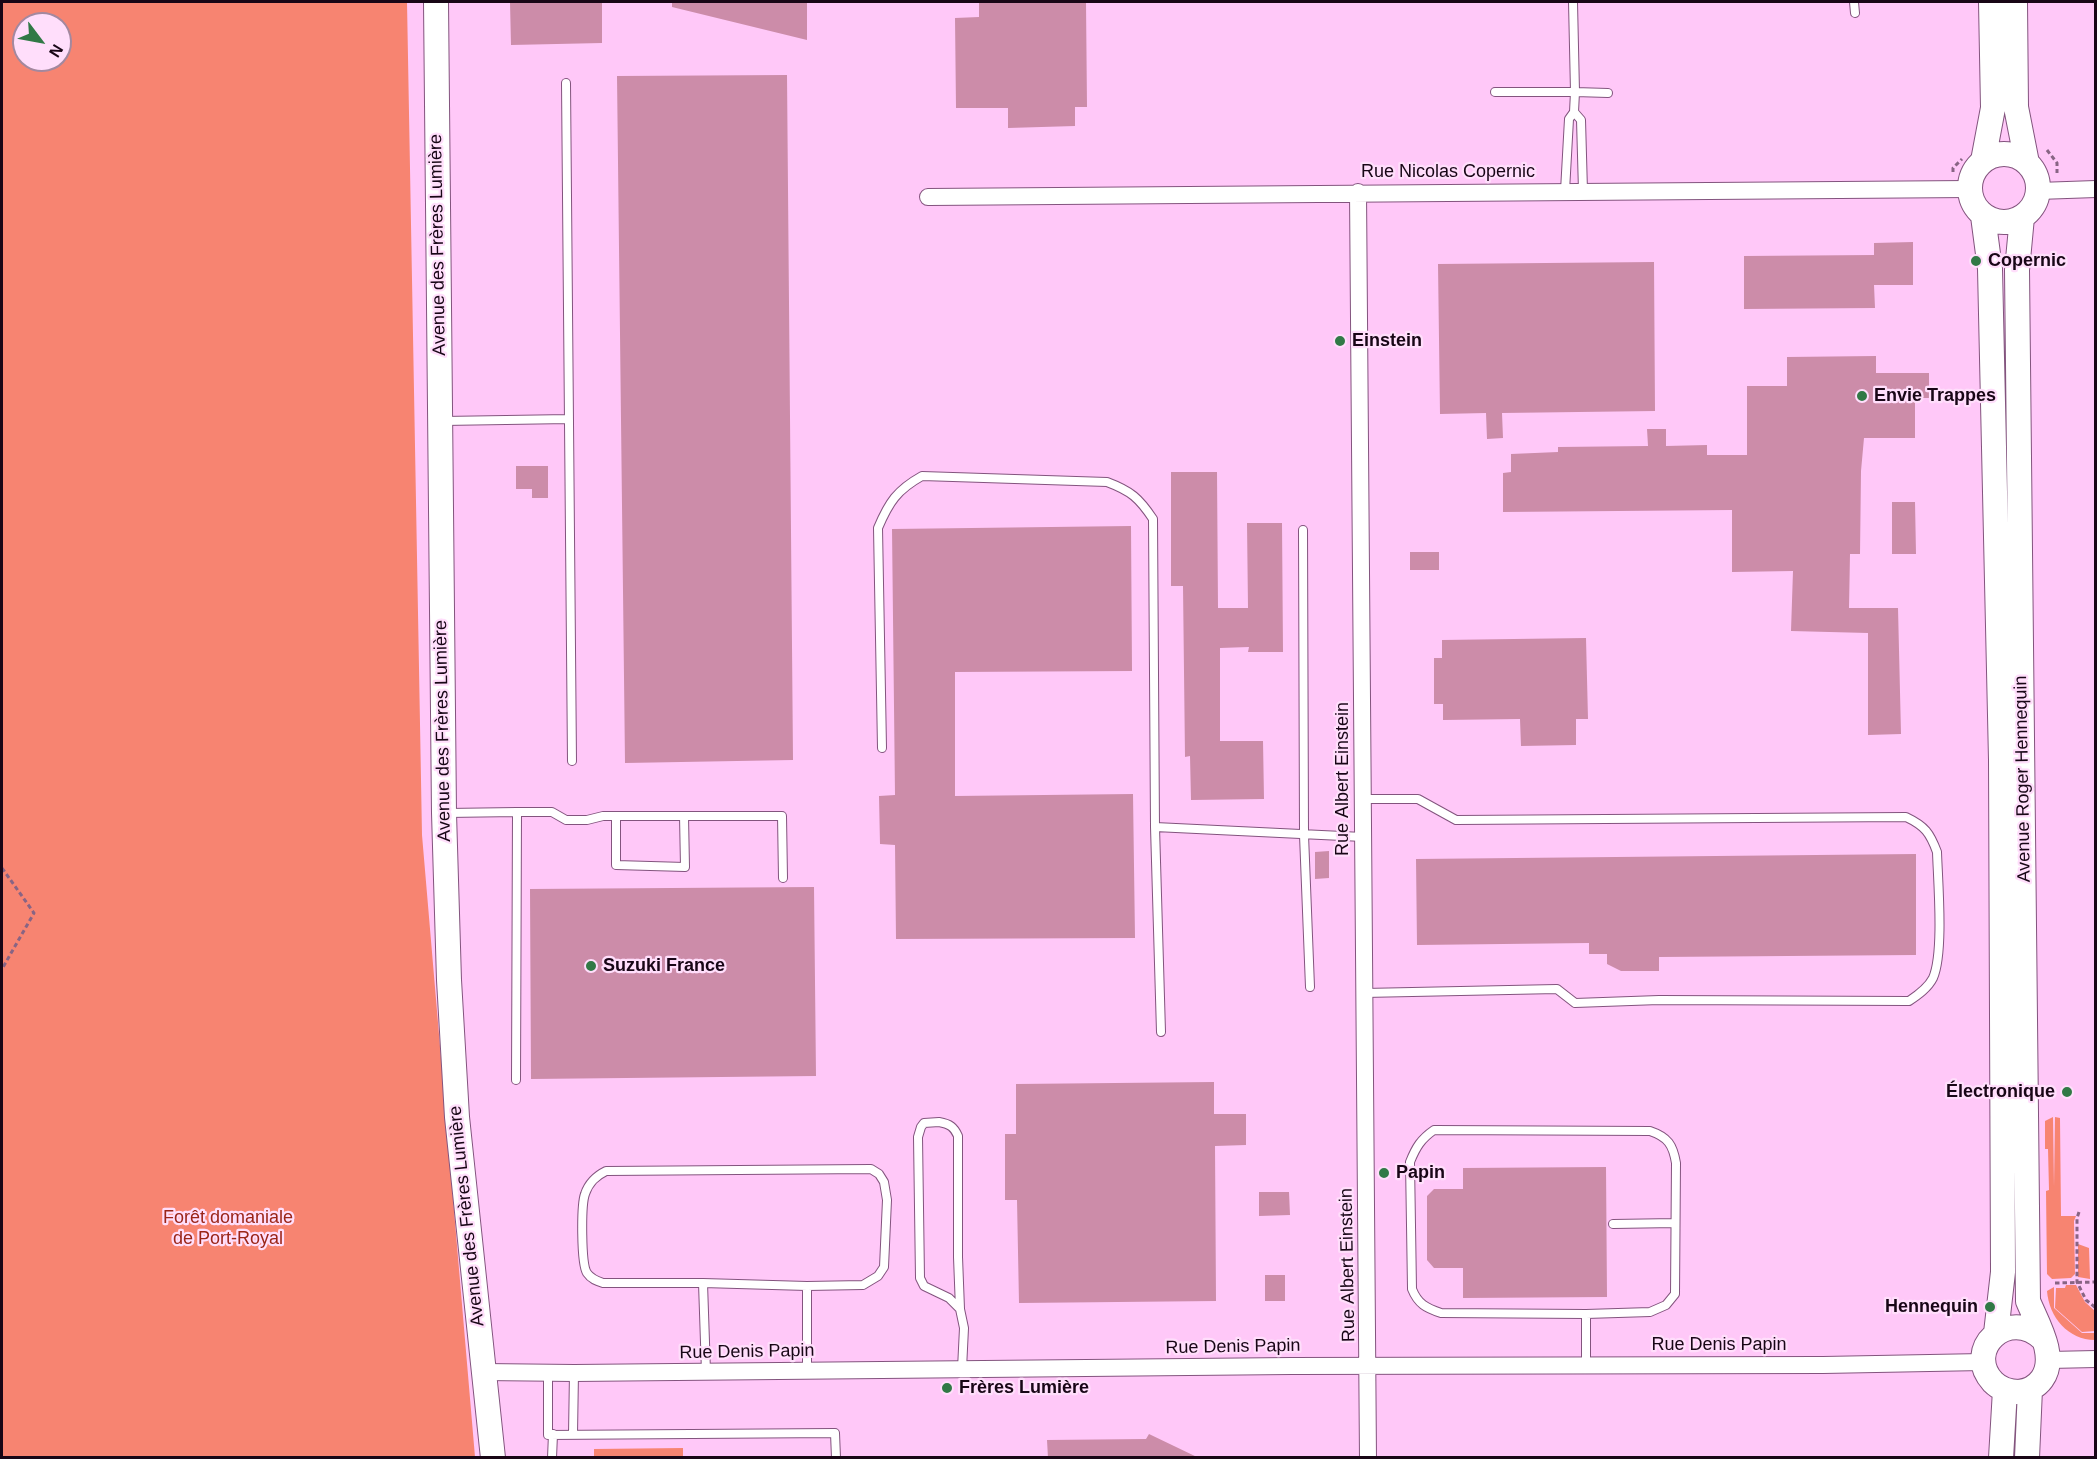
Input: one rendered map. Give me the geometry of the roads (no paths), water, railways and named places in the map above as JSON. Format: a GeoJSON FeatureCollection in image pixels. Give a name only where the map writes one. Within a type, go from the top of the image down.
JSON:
{"type":"FeatureCollection","features":[{"type":"Feature","properties":{"kind":"street","name":"Avenue des Frères Lumière"},"geometry":{"type":"LineString","coordinates":[[436,2],[444,813],[448,980],[457,1117],[493,1458]]}},
{"type":"Feature","properties":{"kind":"street"},"geometry":{"type":"LineString","coordinates":[[1983,161],[1993,108],[1991,2]]}},
{"type":"Feature","properties":{"kind":"street"},"geometry":{"type":"LineString","coordinates":[[2015,2],[2016,107],[2034,154],[2033,171],[2037,181],[2048,190],[2096,189]]}},
{"type":"Feature","properties":{"kind":"street"},"geometry":{"type":"LineString","coordinates":[[1969,189],[1975,169],[1993,155],[2034,154]]}},
{"type":"Feature","properties":{"kind":"street","name":"Rue Nicolas Copernic"},"geometry":{"type":"LineString","coordinates":[[928,197],[1969,189]]}},
{"type":"Feature","properties":{"kind":"street","name":"Avenue Roger Hennequin"},"geometry":{"type":"LineString","coordinates":[[1969,189],[1975,208],[1983,216],[1990,269],[2001,759],[2003,1272],[1996,1334],[1988,1344],[1983,1362]]}},
{"type":"Feature","properties":{"kind":"street","name":"Avenue Roger Hennequin"},"geometry":{"type":"LineString","coordinates":[[2046,1350],[2028,1300],[2017,270],[2022,218],[2048,190]]}},
{"type":"Feature","properties":{"kind":"street","name":"Rue Albert Einstein"},"geometry":{"type":"LineString","coordinates":[[1358,192],[1368,1458]]}},
{"type":"Feature","properties":{"kind":"street"},"geometry":{"type":"LineString","coordinates":[[1983,216],[2002,223],[2022,218]]}},
{"type":"Feature","properties":{"kind":"street"},"geometry":{"type":"LineString","coordinates":[[1983,1362],[1989,1377],[1996,1385],[2018,1392],[2030,1389],[2040,1382],[2047,1372],[2046,1350],[2027,1328],[2008,1327],[1996,1334]]}},
{"type":"Feature","properties":{"kind":"street"},"geometry":{"type":"LineString","coordinates":[[2046,1350],[2096,1359]]}},
{"type":"Feature","properties":{"kind":"street","name":"Rue Denis Papin"},"geometry":{"type":"LineString","coordinates":[[483,1372],[1586,1364],[1823,1365],[1983,1362]]}},
{"type":"Feature","properties":{"kind":"street"},"geometry":{"type":"LineString","coordinates":[[2027,1458],[2030,1389]]}},
{"type":"Feature","properties":{"kind":"street"},"geometry":{"type":"LineString","coordinates":[[2001,1458],[2006,1390]]}},
{"type":"Feature","properties":{"kind":"lane"},"geometry":{"type":"LineString","coordinates":[[1565,191],[1569,119],[1574,112],[1575,92],[1573,2]]}},
{"type":"Feature","properties":{"kind":"lane"},"geometry":{"type":"LineString","coordinates":[[1854,2],[1855,13]]}},
{"type":"Feature","properties":{"kind":"lane"},"geometry":{"type":"LineString","coordinates":[[566,83],[572,761]]}},
{"type":"Feature","properties":{"kind":"lane"},"geometry":{"type":"LineString","coordinates":[[1495,92],[1608,93]]}},
{"type":"Feature","properties":{"kind":"lane"},"geometry":{"type":"LineString","coordinates":[[1574,112],[1581,120],[1583,191]]}},
{"type":"Feature","properties":{"kind":"lane"},"geometry":{"type":"LineString","coordinates":[[440,422],[568,419]]}},
{"type":"Feature","properties":{"kind":"lane"},"geometry":{"type":"LineString","coordinates":[[882,748],[878,528],[887,507],[903,487],[922,476],[1107,482],[1125,489],[1141,501],[1153,519],[1155,827],[1161,1032]]}},
{"type":"Feature","properties":{"kind":"lane"},"geometry":{"type":"LineString","coordinates":[[1303,530],[1304,835],[1310,987]]}},
{"type":"Feature","properties":{"kind":"lane"},"geometry":{"type":"LineString","coordinates":[[1362,799],[1418,799],[1456,820],[1906,817],[1921,824],[1932,837],[1937,852],[1938,940],[1938,962],[1932,981],[1910,1001],[1659,1000],[1575,1003],[1557,989],[1364,993]]}},
{"type":"Feature","properties":{"kind":"lane"},"geometry":{"type":"LineString","coordinates":[[516,1080],[517,812]]}},
{"type":"Feature","properties":{"kind":"lane"},"geometry":{"type":"LineString","coordinates":[[444,813],[552,812],[566,820],[616,816],[783,816],[783,878]]}},
{"type":"Feature","properties":{"kind":"lane"},"geometry":{"type":"LineString","coordinates":[[616,816],[616,865],[685,867],[684,816]]}},
{"type":"Feature","properties":{"kind":"lane"},"geometry":{"type":"LineString","coordinates":[[1155,827],[1363,837]]}},
{"type":"Feature","properties":{"kind":"lane"},"geometry":{"type":"LineString","coordinates":[[960,1310],[949,1298],[924,1286],[920,1278],[918,1137],[924,1123],[947,1123],[954,1128],[958,1136],[958,1257],[960,1310],[964,1328],[962,1369]]}},
{"type":"Feature","properties":{"kind":"lane"},"geometry":{"type":"LineString","coordinates":[[1434,1130],[1650,1131],[1663,1135],[1673,1150],[1676,1163],[1675,1294],[1666,1305],[1650,1312],[1586,1314],[1441,1313],[1426,1308],[1416,1299],[1412,1289],[1410,1162],[1416,1146],[1426,1136],[1434,1130]]}},
{"type":"Feature","properties":{"kind":"lane"},"geometry":{"type":"LineString","coordinates":[[871,1169],[879,1174],[884,1182],[887,1200],[884,1267],[878,1276],[863,1285],[807,1286],[703,1282],[603,1283],[593,1279],[586,1272],[583,1260],[584,1196],[595,1176],[606,1171],[871,1169]]}},
{"type":"Feature","properties":{"kind":"lane"},"geometry":{"type":"LineString","coordinates":[[1613,1224],[1675,1223]]}},
{"type":"Feature","properties":{"kind":"lane"},"geometry":{"type":"LineString","coordinates":[[703,1282],[706,1372]]}},
{"type":"Feature","properties":{"kind":"lane"},"geometry":{"type":"LineString","coordinates":[[807,1286],[807,1371]]}},
{"type":"Feature","properties":{"kind":"lane"},"geometry":{"type":"LineString","coordinates":[[1586,1314],[1586,1364]]}},
{"type":"Feature","properties":{"kind":"lane"},"geometry":{"type":"LineString","coordinates":[[548,1372],[548,1434],[835,1433],[836,1458]]}},
{"type":"Feature","properties":{"kind":"lane"},"geometry":{"type":"LineString","coordinates":[[573,1434],[574,1373]]}},
{"type":"Feature","properties":{"kind":"lane"},"geometry":{"type":"LineString","coordinates":[[552,1458],[553,1434]]}},
{"type":"Feature","properties":{"kind":"place","name":"Copernic"},"geometry":{"type":"Point","coordinates":[1976,261]}},
{"type":"Feature","properties":{"kind":"place","name":"Einstein"},"geometry":{"type":"Point","coordinates":[1340,341]}},
{"type":"Feature","properties":{"kind":"place","name":"Envie Trappes"},"geometry":{"type":"Point","coordinates":[1862,396]}},
{"type":"Feature","properties":{"kind":"place","name":"Suzuki France"},"geometry":{"type":"Point","coordinates":[591,966]}},
{"type":"Feature","properties":{"kind":"place","name":"Électronique"},"geometry":{"type":"Point","coordinates":[2067,1092]}},
{"type":"Feature","properties":{"kind":"place","name":"Papin"},"geometry":{"type":"Point","coordinates":[1384,1173]}},
{"type":"Feature","properties":{"kind":"place","name":"Hennequin"},"geometry":{"type":"Point","coordinates":[1990,1307]}},
{"type":"Feature","properties":{"kind":"place","name":"Frères Lumière"},"geometry":{"type":"Point","coordinates":[947,1388]}},
{"type":"Feature","properties":{"kind":"park label","name":"Forêt domaniale de Port-Royal"},"geometry":{"type":"Point","coordinates":[228,1228]}}]}
